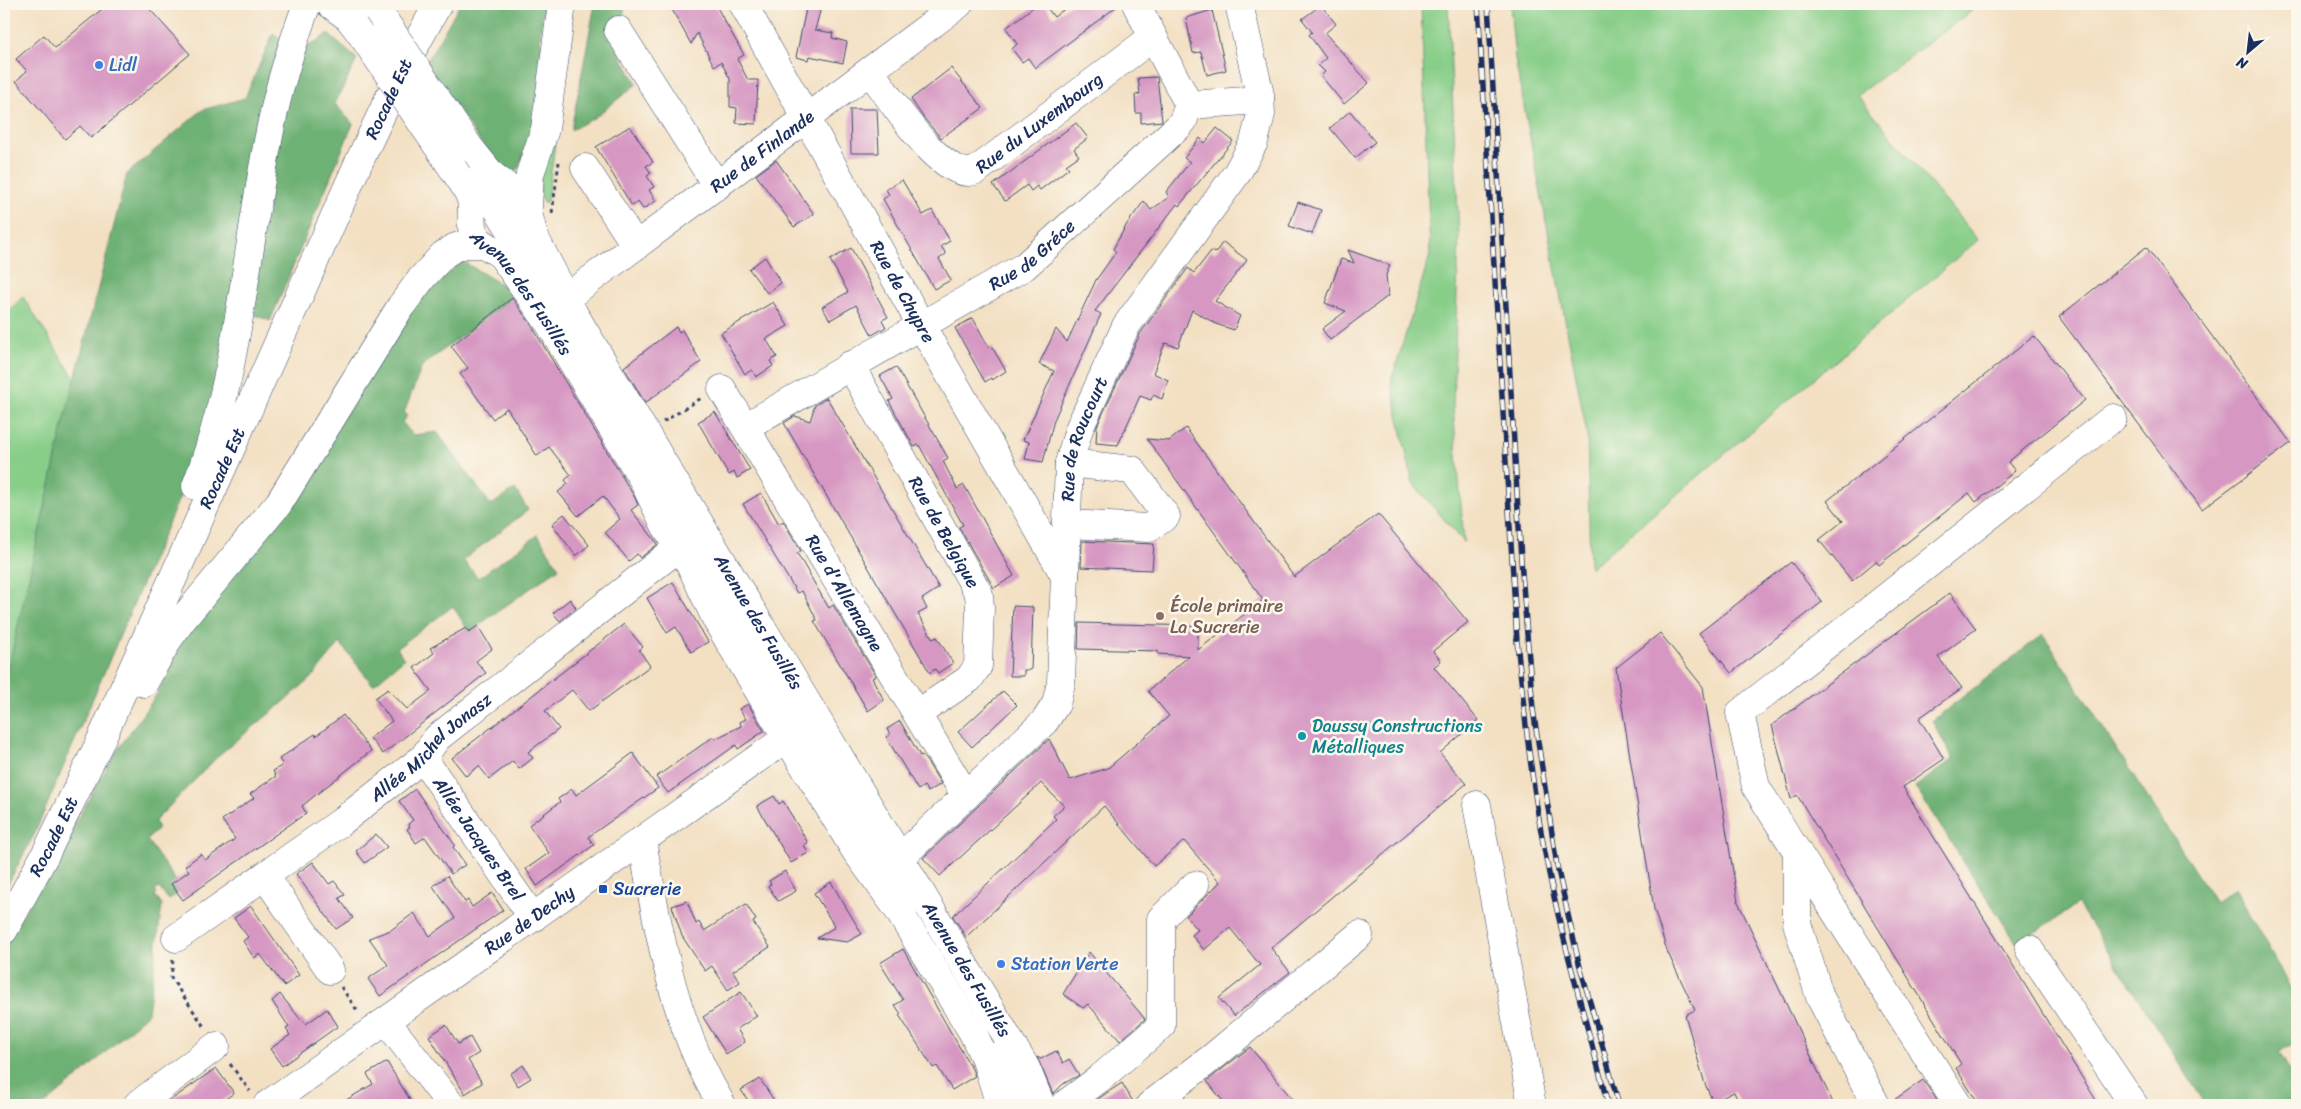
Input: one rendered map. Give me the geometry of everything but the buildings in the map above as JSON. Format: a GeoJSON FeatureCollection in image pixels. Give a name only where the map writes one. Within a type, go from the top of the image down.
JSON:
{"type":"FeatureCollection","features":[{"type":"Feature","properties":{"kind":"main road"},"geometry":{"type":"LineString","coordinates":[[158,613],[174,546],[203,469],[220,410],[274,111],[306,4]]}},
{"type":"Feature","properties":{"kind":"main road"},"geometry":{"type":"LineString","coordinates":[[330,4],[349,18],[367,16],[464,163],[511,235],[691,540],[734,632],[778,706],[802,727]]}},
{"type":"Feature","properties":{"kind":"main road","name":"Rocade Est"},"geometry":{"type":"LineString","coordinates":[[4,930],[46,853],[80,783],[158,613],[380,114],[438,4]]}},
{"type":"Feature","properties":{"kind":"main road"},"geometry":{"type":"LineString","coordinates":[[511,235],[545,129],[562,4]]}},
{"type":"Feature","properties":{"kind":"main road","name":"Rue de Chypre"},"geometry":{"type":"LineString","coordinates":[[743,4],[921,325],[1065,576]]}},
{"type":"Feature","properties":{"kind":"main road","name":"Rue de Finlande"},"geometry":{"type":"LineString","coordinates":[[566,298],[959,4]]}},
{"type":"Feature","properties":{"kind":"main road"},"geometry":{"type":"LineString","coordinates":[[1136,4],[1189,105],[1260,100]]}},
{"type":"Feature","properties":{"kind":"main road","name":"Rue de Roucourt"},"geometry":{"type":"LineString","coordinates":[[893,873],[966,796],[1045,721],[1054,710],[1061,683],[1069,463],[1079,429],[1126,326],[1237,173],[1250,152],[1259,124],[1260,100],[1257,78],[1239,4]]}},
{"type":"Feature","properties":{"kind":"main road"},"geometry":{"type":"LineString","coordinates":[[618,30],[717,186]]}},
{"type":"Feature","properties":{"kind":"main road","name":"Rue du Luxembourg"},"geometry":{"type":"LineString","coordinates":[[870,71],[928,148],[960,171],[969,173],[978,169],[1153,36]]}},
{"type":"Feature","properties":{"kind":"main road","name":"Rue de Gréce"},"geometry":{"type":"LineString","coordinates":[[745,427],[1031,262],[1178,127],[1183,121],[1189,105]]}},
{"type":"Feature","properties":{"kind":"main road","name":"Avenue des Fusillés"},"geometry":{"type":"LineString","coordinates":[[1000,1105],[987,1063],[893,873],[856,850],[802,727],[717,621],[693,570],[666,527],[642,478],[555,332],[505,260],[511,235],[520,197],[487,171],[464,163],[471,200],[473,232],[511,235],[534,236],[566,298],[646,432],[802,727],[893,873],[1026,1068],[1041,1105]]}},
{"type":"Feature","properties":{"kind":"main road"},"geometry":{"type":"LineString","coordinates":[[584,168],[636,246]]}},
{"type":"Feature","properties":{"kind":"main road"},"geometry":{"type":"LineString","coordinates":[[80,783],[117,734],[168,640],[182,620],[279,503],[407,297],[433,266],[450,250],[465,244],[511,235]]}},
{"type":"Feature","properties":{"kind":"main road","name":"Rue de Belgique"},"geometry":{"type":"LineString","coordinates":[[850,365],[979,594],[978,666],[976,672],[970,679],[917,714]]}},
{"type":"Feature","properties":{"kind":"main road","name":"Rue d'Allemagne"},"geometry":{"type":"LineString","coordinates":[[722,389],[966,796]]}},
{"type":"Feature","properties":{"kind":"main road"},"geometry":{"type":"LineString","coordinates":[[1958,1105],[1756,787],[1740,713],[2113,418]]}},
{"type":"Feature","properties":{"kind":"main road"},"geometry":{"type":"LineString","coordinates":[[1067,524],[1149,528],[1166,516],[1132,470],[1069,463]]}},
{"type":"Feature","properties":{"kind":"main road","name":"Allée Michel Jonasz"},"geometry":{"type":"LineString","coordinates":[[176,938],[341,822],[423,758],[437,738],[679,547]]}},
{"type":"Feature","properties":{"kind":"main road","name":"Rue de Dechy"},"geometry":{"type":"LineString","coordinates":[[267,1105],[380,1027],[802,727]]}},
{"type":"Feature","properties":{"kind":"main road","name":"Allée Jacques Brel"},"geometry":{"type":"LineString","coordinates":[[423,758],[534,918]]}},
{"type":"Feature","properties":{"kind":"main road"},"geometry":{"type":"LineString","coordinates":[[1477,805],[1532,1105]]}},
{"type":"Feature","properties":{"kind":"main road"},"geometry":{"type":"LineString","coordinates":[[642,841],[670,983],[697,1058],[722,1105]]}},
{"type":"Feature","properties":{"kind":"main road"},"geometry":{"type":"LineString","coordinates":[[1797,851],[1797,923],[1820,997],[1876,1105]]}},
{"type":"Feature","properties":{"kind":"main road"},"geometry":{"type":"LineString","coordinates":[[893,873],[998,1057],[1010,1085],[1015,1105]]}},
{"type":"Feature","properties":{"kind":"main road"},"geometry":{"type":"LineString","coordinates":[[893,873],[1006,1056],[1018,1084],[1023,1105]]}},
{"type":"Feature","properties":{"kind":"main road"},"geometry":{"type":"LineString","coordinates":[[265,876],[330,970]]}},
{"type":"Feature","properties":{"kind":"main road"},"geometry":{"type":"LineString","coordinates":[[1064,1105],[1099,1079],[1161,1026],[1161,919],[1194,885]]}},
{"type":"Feature","properties":{"kind":"main road"},"geometry":{"type":"LineString","coordinates":[[1150,1105],[1214,1056],[1359,935]]}},
{"type":"Feature","properties":{"kind":"main road"},"geometry":{"type":"LineString","coordinates":[[2029,949],[2134,1105]]}},
{"type":"Feature","properties":{"kind":"main road"},"geometry":{"type":"LineString","coordinates":[[380,1027],[451,1105]]}},
{"type":"Feature","properties":{"kind":"main road"},"geometry":{"type":"LineString","coordinates":[[137,1105],[216,1046]]}},
{"type":"Feature","properties":{"kind":"path"},"geometry":{"type":"LineString","coordinates":[[646,432],[716,389],[722,389]]}},
{"type":"Feature","properties":{"kind":"path"},"geometry":{"type":"LineString","coordinates":[[330,970],[380,1027]]}},
{"type":"Feature","properties":{"kind":"green space"},"geometry":{"type":"Polygon","coordinates":[[[460,4],[544,4],[540,40],[544,52],[536,119],[518,169],[513,171],[497,166],[426,63],[460,4]]]}},
{"type":"Feature","properties":{"kind":"green space"},"geometry":{"type":"Polygon","coordinates":[[[595,4],[626,4],[615,45],[637,84],[594,118],[571,130],[595,4]]]}},
{"type":"Feature","properties":{"kind":"green space"},"geometry":{"type":"Polygon","coordinates":[[[1421,4],[1448,4],[1459,236],[1453,407],[1464,542],[1413,484],[1391,382],[1430,255],[1421,4]]]}},
{"type":"Feature","properties":{"kind":"green space"},"geometry":{"type":"Polygon","coordinates":[[[1510,4],[1981,4],[1857,95],[1978,240],[1590,568],[1587,434],[1515,59],[1510,4]]]}},
{"type":"Feature","properties":{"kind":"green space"},"geometry":{"type":"Polygon","coordinates":[[[273,34],[287,41],[257,119],[230,306],[213,399],[187,480],[34,835],[4,891],[4,676],[11,657],[64,422],[127,174],[202,110],[245,98],[273,34]]]}},
{"type":"Feature","properties":{"kind":"green space"},"geometry":{"type":"Polygon","coordinates":[[[328,34],[357,59],[335,104],[353,124],[270,321],[248,312],[278,127],[304,49],[328,34]]]}},
{"type":"Feature","properties":{"kind":"green space"},"geometry":{"type":"Polygon","coordinates":[[[557,129],[547,202],[543,202],[540,173],[557,129]]]}},
{"type":"Feature","properties":{"kind":"green space"},"geometry":{"type":"Polygon","coordinates":[[[462,261],[509,289],[514,296],[422,366],[404,413],[407,416],[402,422],[413,435],[437,432],[491,505],[515,489],[528,510],[463,560],[478,578],[538,535],[559,568],[469,632],[453,606],[397,648],[404,659],[373,685],[340,643],[313,676],[220,754],[155,821],[158,829],[147,840],[176,881],[172,884],[178,893],[169,900],[159,888],[155,891],[157,894],[155,896],[162,905],[148,1013],[85,1071],[44,1105],[4,1105],[4,948],[114,755],[157,694],[188,629],[415,304],[462,261]]]}},
{"type":"Feature","properties":{"kind":"green space"},"geometry":{"type":"Polygon","coordinates":[[[23,297],[75,379],[11,657],[4,676],[4,315],[23,297]]]}},
{"type":"Feature","properties":{"kind":"green space"},"geometry":{"type":"Polygon","coordinates":[[[2043,634],[2215,903],[2235,888],[2297,1000],[2297,1043],[2279,1052],[2297,1083],[2297,1105],[2206,1105],[2078,904],[2017,944],[1915,787],[1953,759],[1932,721],[2043,634]]]}},
{"type":"Feature","properties":{"kind":"railway"},"geometry":{"type":"LineString","coordinates":[[1478,4],[1517,641],[1525,719],[1535,796],[1550,881],[1565,945],[1608,1105]]}},
{"type":"Feature","properties":{"kind":"railway"},"geometry":{"type":"LineString","coordinates":[[1488,4],[1521,560],[1533,709],[1557,866],[1579,963],[1619,1105]]}},
{"type":"Feature","properties":{"kind":"place","name":"Lidl"},"geometry":{"type":"Point","coordinates":[99,65]}},
{"type":"Feature","properties":{"kind":"place","name":"École primaire La Sucrerie"},"geometry":{"type":"Point","coordinates":[1160,616]}},
{"type":"Feature","properties":{"kind":"place","name":"Daussy Constructions Métalliques"},"geometry":{"type":"Point","coordinates":[1302,736]}},
{"type":"Feature","properties":{"kind":"place","name":"Sucrerie"},"geometry":{"type":"Point","coordinates":[603,889]}},
{"type":"Feature","properties":{"kind":"place","name":"Station Verte"},"geometry":{"type":"Point","coordinates":[1001,964]}}]}
